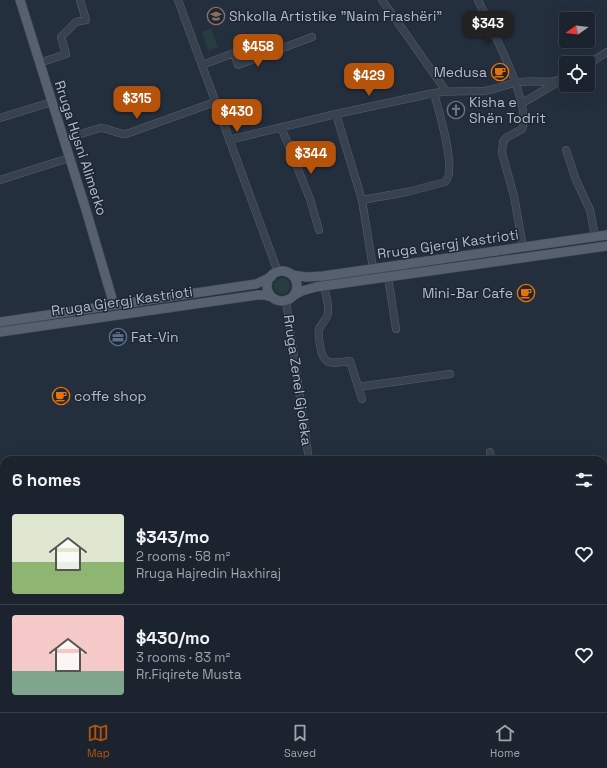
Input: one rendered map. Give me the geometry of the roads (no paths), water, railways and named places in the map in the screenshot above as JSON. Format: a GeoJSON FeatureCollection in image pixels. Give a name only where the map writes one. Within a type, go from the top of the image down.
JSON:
{"type":"FeatureCollection","features":[{"type":"Feature","properties":{"kind":"main road","name":"Rruga Hysni Alimerko"},"geometry":{"type":"LineString","coordinates":[[22,0],[39,63],[70,158],[114,306]]}},
{"type":"Feature","properties":{"kind":"main road","name":"Rruga Gjergj Kastrioti"},"geometry":{"type":"LineString","coordinates":[[292,275],[314,277],[607,235]]}},
{"type":"Feature","properties":{"kind":"main road","name":"Rruga Gjergj Kastrioti"},"geometry":{"type":"LineString","coordinates":[[294,295],[308,288],[607,246]]}},
{"type":"Feature","properties":{"kind":"main road"},"geometry":{"type":"LineString","coordinates":[[284,272],[292,275],[297,285],[294,295],[286,301],[276,300],[272,297],[268,285],[274,275],[284,272]]}},
{"type":"Feature","properties":{"kind":"main road","name":"Rruga Gjergj Kastrioti"},"geometry":{"type":"LineString","coordinates":[[0,322],[256,284],[274,275]]}},
{"type":"Feature","properties":{"kind":"main road","name":"Rruga Gjergj Kastrioti"},"geometry":{"type":"LineString","coordinates":[[0,332],[258,295],[272,297]]}},
{"type":"Feature","properties":{"kind":"street"},"geometry":{"type":"LineString","coordinates":[[39,63],[66,54],[60,36],[76,22],[86,20],[80,0]]}},
{"type":"Feature","properties":{"kind":"street"},"geometry":{"type":"LineString","coordinates":[[178,0],[216,102],[274,275]]}},
{"type":"Feature","properties":{"kind":"street"},"geometry":{"type":"LineString","coordinates":[[382,0],[446,91]]}},
{"type":"Feature","properties":{"kind":"street"},"geometry":{"type":"LineString","coordinates":[[478,0],[516,82],[524,119],[522,129],[506,138],[503,142],[502,152],[514,196],[523,247]]}},
{"type":"Feature","properties":{"kind":"street"},"geometry":{"type":"LineString","coordinates":[[202,65],[234,53],[238,65],[312,37]]}},
{"type":"Feature","properties":{"kind":"street"},"geometry":{"type":"LineString","coordinates":[[595,60],[607,52]]}},
{"type":"Feature","properties":{"kind":"street"},"geometry":{"type":"LineString","coordinates":[[229,140],[336,114],[434,93],[446,91],[485,91],[516,82],[546,83],[559,79]]}},
{"type":"Feature","properties":{"kind":"street"},"geometry":{"type":"LineString","coordinates":[[521,104],[559,80]]}},
{"type":"Feature","properties":{"kind":"street"},"geometry":{"type":"LineString","coordinates":[[362,200],[407,192],[447,180],[449,173],[448,151],[434,93]]}},
{"type":"Feature","properties":{"kind":"street"},"geometry":{"type":"LineString","coordinates":[[0,118],[52,102]]}},
{"type":"Feature","properties":{"kind":"street"},"geometry":{"type":"LineString","coordinates":[[64,139],[100,128],[126,134],[216,102]]}},
{"type":"Feature","properties":{"kind":"street"},"geometry":{"type":"LineString","coordinates":[[336,114],[362,200],[374,268]]}},
{"type":"Feature","properties":{"kind":"street"},"geometry":{"type":"LineString","coordinates":[[281,127],[310,199],[319,230]]}},
{"type":"Feature","properties":{"kind":"street"},"geometry":{"type":"LineString","coordinates":[[566,150],[576,180],[590,210],[595,236]]}},
{"type":"Feature","properties":{"kind":"street"},"geometry":{"type":"LineString","coordinates":[[0,180],[70,158]]}},
{"type":"Feature","properties":{"kind":"street"},"geometry":{"type":"LineString","coordinates":[[388,277],[396,329]]}},
{"type":"Feature","properties":{"kind":"street"},"geometry":{"type":"LineString","coordinates":[[324,286],[328,312],[319,332],[322,356],[324,360],[330,363],[350,361],[362,398]]}},
{"type":"Feature","properties":{"kind":"street","name":"Rruga Zenel Gjoleka"},"geometry":{"type":"LineString","coordinates":[[286,301],[308,456]]}},
{"type":"Feature","properties":{"kind":"street"},"geometry":{"type":"LineString","coordinates":[[358,387],[450,374]]}},
{"type":"Feature","properties":{"kind":"street"},"geometry":{"type":"LineString","coordinates":[[490,452],[490,456]]}},
{"type":"Feature","properties":{"kind":"place","name":"Shkolla Artistike \"Naim Frashëri\""},"geometry":{"type":"Point","coordinates":[216,16]}},
{"type":"Feature","properties":{"kind":"place","name":"Medusa"},"geometry":{"type":"Point","coordinates":[500,72]}},
{"type":"Feature","properties":{"kind":"place","name":"Kisha e Shën Todrit"},"geometry":{"type":"Point","coordinates":[456,110]}},
{"type":"Feature","properties":{"kind":"place","name":"Mini-Bar Cafe"},"geometry":{"type":"Point","coordinates":[526,293]}},
{"type":"Feature","properties":{"kind":"place","name":"Fat-Vin"},"geometry":{"type":"Point","coordinates":[118,337]}},
{"type":"Feature","properties":{"kind":"place","name":"coffe shop"},"geometry":{"type":"Point","coordinates":[61,396]}}]}
